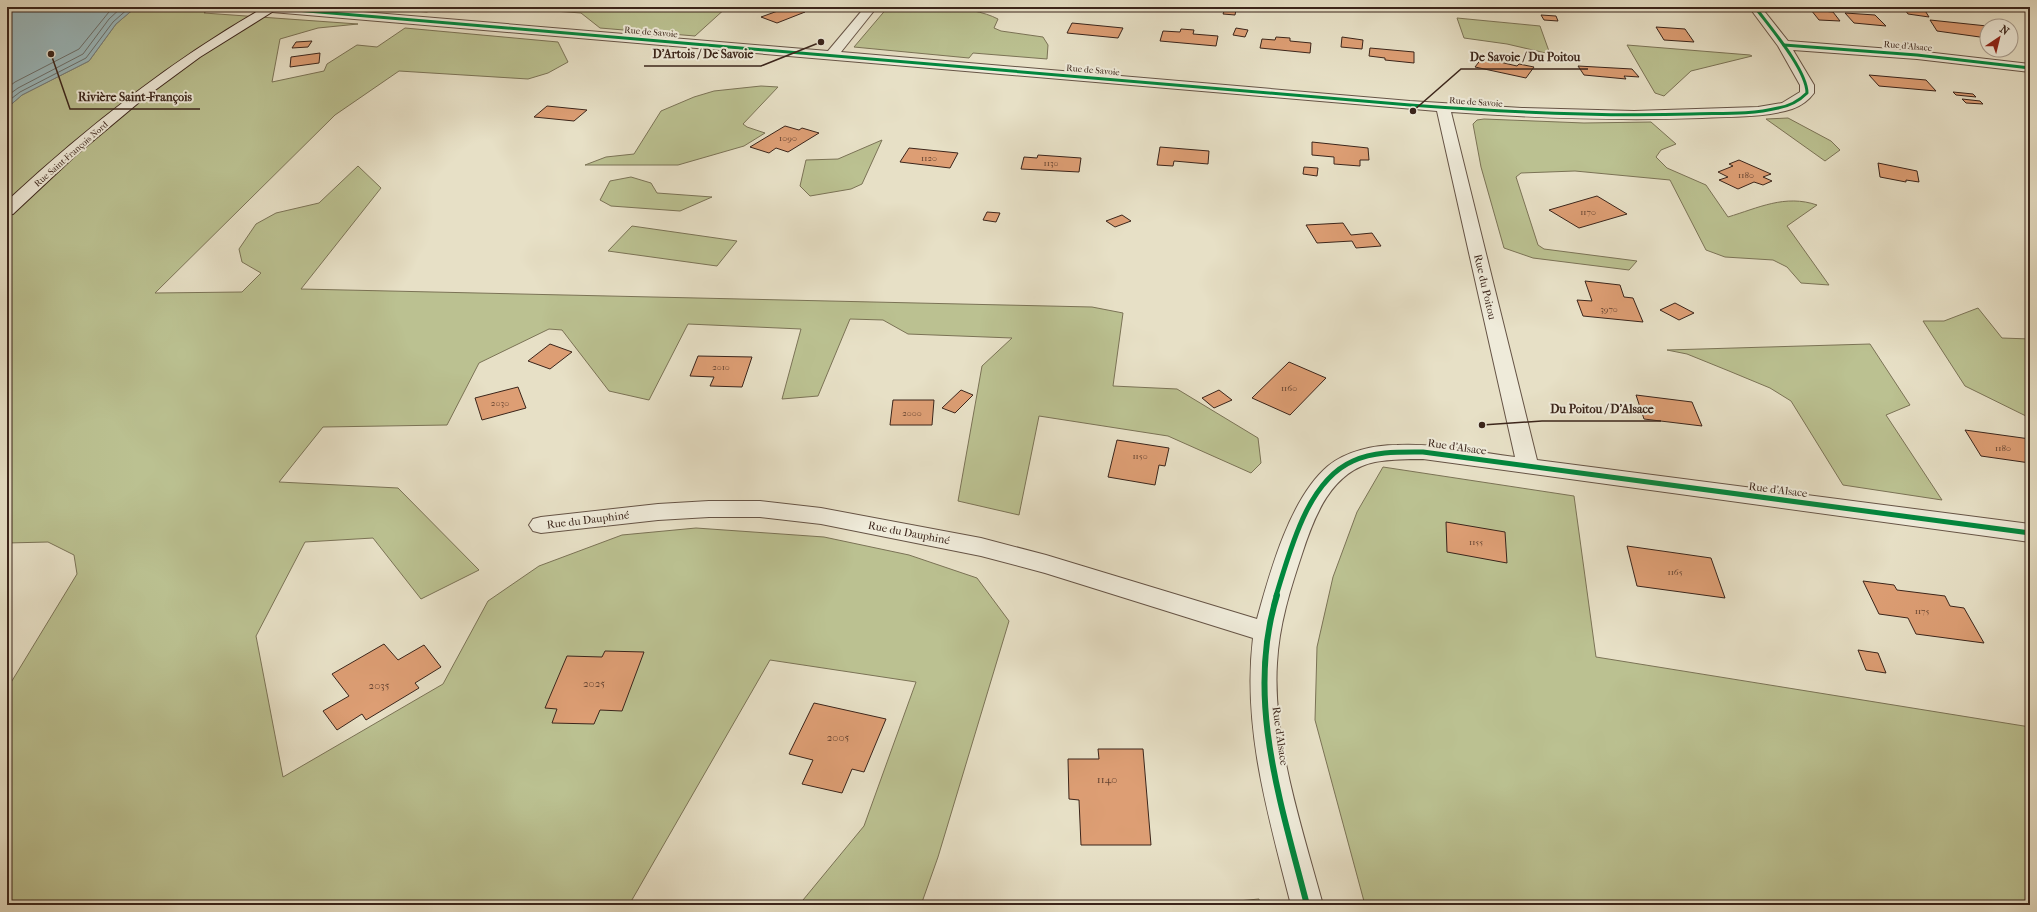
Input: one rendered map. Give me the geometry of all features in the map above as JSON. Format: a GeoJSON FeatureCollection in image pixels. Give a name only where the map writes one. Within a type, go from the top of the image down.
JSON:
{"type":"FeatureCollection","features":[{"type":"Feature","properties":{"kind":"street"},"geometry":{"type":"LineString","coordinates":[[831,56],[871,7]]}},
{"type":"Feature","properties":{"kind":"street","name":"Rue de Savoie"},"geometry":{"type":"LineString","coordinates":[[273,8],[1443,108],[1522,113],[1685,114],[1772,109],[1801,100],[1807,93],[1807,85],[1784,45],[1755,7]]}},
{"type":"Feature","properties":{"kind":"street","name":"Rue Saint-François Nord"},"geometry":{"type":"LineString","coordinates":[[7,210],[132,102],[183,63],[273,8]]}},
{"type":"Feature","properties":{"kind":"street","name":"Rue d'Alsace"},"geometry":{"type":"LineString","coordinates":[[1784,45],[1917,55],[2030,68]]}},
{"type":"Feature","properties":{"kind":"street","name":"Rue du Poitou"},"geometry":{"type":"LineString","coordinates":[[1443,108],[1528,467]]}},
{"type":"Feature","properties":{"kind":"street","name":"Rue d'Alsace"},"geometry":{"type":"LineString","coordinates":[[1307,905],[1277,784],[1266,714],[1264,664],[1267,632],[1278,591],[1310,502],[1320,486],[1338,469],[1356,459],[1376,453],[1396,451],[1423,452],[2030,533]]}},
{"type":"Feature","properties":{"kind":"street","name":"Rue du Dauphiné"},"geometry":{"type":"LineString","coordinates":[[541,525],[658,512],[709,509],[760,509],[821,516],[981,547],[1046,564],[1267,632]]}},
{"type":"Feature","properties":{"kind":"green space"},"geometry":{"type":"Polygon","coordinates":[[[136,7],[212,7],[204,13],[358,24],[318,28],[280,39],[272,82],[324,71],[327,64],[357,45],[377,47],[405,28],[558,42],[568,62],[548,73],[528,79],[399,71],[335,115],[155,293],[242,292],[261,273],[242,262],[239,249],[256,224],[276,213],[319,203],[358,166],[381,188],[301,289],[1092,307],[1123,313],[1113,386],[1177,389],[1258,438],[1261,463],[1251,473],[1168,436],[1039,416],[1019,515],[958,501],[982,366],[1012,338],[908,334],[883,320],[850,319],[818,396],[782,399],[801,329],[688,324],[649,400],[609,391],[562,330],[549,329],[479,363],[447,425],[323,427],[279,482],[398,488],[479,570],[421,599],[373,538],[305,542],[256,636],[283,777],[443,684],[488,601],[539,566],[622,535],[696,528],[824,537],[909,555],[977,578],[1009,621],[938,857],[921,905],[802,905],[803,900],[864,826],[916,682],[770,660],[629,905],[7,905],[7,689],[77,574],[74,555],[48,542],[7,543],[7,108],[22,95],[89,61],[116,24],[136,7]]]}},
{"type":"Feature","properties":{"kind":"green space"},"geometry":{"type":"Polygon","coordinates":[[[436,7],[427,12],[378,8],[436,7]]]}},
{"type":"Feature","properties":{"kind":"green space"},"geometry":{"type":"Polygon","coordinates":[[[530,7],[727,7],[695,36],[600,28],[581,13],[527,9],[530,7]]]}},
{"type":"Feature","properties":{"kind":"green space"},"geometry":{"type":"Polygon","coordinates":[[[888,7],[944,7],[986,14],[998,19],[994,28],[1001,31],[1043,37],[1048,45],[1047,59],[973,53],[969,58],[854,47],[888,7]]]}},
{"type":"Feature","properties":{"kind":"green space"},"geometry":{"type":"Polygon","coordinates":[[[1457,18],[1540,26],[1550,54],[1507,44],[1464,38],[1457,18]]]}},
{"type":"Feature","properties":{"kind":"green space"},"geometry":{"type":"Polygon","coordinates":[[[1627,45],[1752,56],[1691,71],[1664,96],[1655,93],[1627,45]]]}},
{"type":"Feature","properties":{"kind":"green space"},"geometry":{"type":"Polygon","coordinates":[[[761,86],[778,87],[743,124],[747,127],[765,133],[744,146],[678,165],[585,165],[606,157],[634,154],[661,111],[694,97],[714,91],[761,86]]]}},
{"type":"Feature","properties":{"kind":"green space"},"geometry":{"type":"Polygon","coordinates":[[[1788,118],[1831,141],[1840,150],[1825,161],[1766,119],[1788,118]]]}},
{"type":"Feature","properties":{"kind":"green space"},"geometry":{"type":"Polygon","coordinates":[[[1477,120],[1584,123],[1651,122],[1676,144],[1661,150],[1656,157],[1667,168],[1706,185],[1728,217],[1761,206],[1783,202],[1794,201],[1817,205],[1787,226],[1829,285],[1801,283],[1787,267],[1773,260],[1725,257],[1706,250],[1670,180],[1575,171],[1521,173],[1516,177],[1538,245],[1544,249],[1637,261],[1629,270],[1533,258],[1504,248],[1481,167],[1473,124],[1477,120]]]}},
{"type":"Feature","properties":{"kind":"green space"},"geometry":{"type":"Polygon","coordinates":[[[882,140],[862,184],[851,189],[810,196],[800,186],[806,160],[838,159],[882,140]]]}},
{"type":"Feature","properties":{"kind":"green space"},"geometry":{"type":"Polygon","coordinates":[[[631,177],[651,183],[657,193],[712,197],[680,211],[611,206],[600,200],[610,181],[631,177]]]}},
{"type":"Feature","properties":{"kind":"green space"},"geometry":{"type":"Polygon","coordinates":[[[632,226],[737,241],[717,266],[608,251],[632,226]]]}},
{"type":"Feature","properties":{"kind":"green space"},"geometry":{"type":"Polygon","coordinates":[[[1978,308],[2002,338],[2030,339],[2030,418],[1965,386],[1923,321],[1944,321],[1978,308]]]}},
{"type":"Feature","properties":{"kind":"green space"},"geometry":{"type":"Polygon","coordinates":[[[1870,344],[1910,405],[1886,415],[1942,500],[1843,485],[1791,401],[1770,388],[1729,371],[1687,354],[1667,350],[1870,344]]]}},
{"type":"Feature","properties":{"kind":"green space"},"geometry":{"type":"Polygon","coordinates":[[[1383,467],[1574,496],[1596,657],[2030,727],[2030,905],[1365,905],[1315,720],[1317,647],[1333,577],[1357,512],[1383,467]]]}},
{"type":"Feature","properties":{"kind":"green space"},"geometry":{"type":"Polygon","coordinates":[[[1259,899],[1260,905],[1195,905],[1259,899]]]}},
{"type":"Feature","properties":{"kind":"water"},"geometry":{"type":"Polygon","coordinates":[[[7,7],[136,7],[116,24],[89,61],[22,95],[7,108],[7,7]]]}},
{"type":"Feature","properties":{"kind":"building"},"geometry":{"type":"Polygon","coordinates":[[[784,7],[806,7],[798,10],[805,12],[777,23],[761,17],[786,8],[784,7]]]}},
{"type":"Feature","properties":{"kind":"building"},"geometry":{"type":"Polygon","coordinates":[[[1903,7],[1924,9],[1929,17],[1908,14],[1903,7]]]}},
{"type":"Feature","properties":{"kind":"building"},"geometry":{"type":"Polygon","coordinates":[[[1225,9],[1236,10],[1235,15],[1223,14],[1225,9]]]}},
{"type":"Feature","properties":{"kind":"building"},"geometry":{"type":"Polygon","coordinates":[[[1811,10],[1833,12],[1840,21],[1819,20],[1811,10]]]}},
{"type":"Feature","properties":{"kind":"building"},"geometry":{"type":"Polygon","coordinates":[[[1845,13],[1875,15],[1886,26],[1854,23],[1845,13]]]}},
{"type":"Feature","properties":{"kind":"building"},"geometry":{"type":"Polygon","coordinates":[[[1541,15],[1556,16],[1558,21],[1544,20],[1541,15]]]}},
{"type":"Feature","properties":{"kind":"building"},"geometry":{"type":"Polygon","coordinates":[[[1930,20],[1979,25],[1979,37],[1937,31],[1930,20]]]}},
{"type":"Feature","properties":{"kind":"building"},"geometry":{"type":"Polygon","coordinates":[[[1072,23],[1123,28],[1118,38],[1067,33],[1072,23]]]}},
{"type":"Feature","properties":{"kind":"building"},"geometry":{"type":"Polygon","coordinates":[[[1656,27],[1685,29],[1694,42],[1664,40],[1656,27]]]}},
{"type":"Feature","properties":{"kind":"building"},"geometry":{"type":"Polygon","coordinates":[[[1236,28],[1248,30],[1245,37],[1233,35],[1236,28]]]}},
{"type":"Feature","properties":{"kind":"building"},"geometry":{"type":"Polygon","coordinates":[[[1181,29],[1194,30],[1193,34],[1218,36],[1216,46],[1160,41],[1163,31],[1180,32],[1181,29]]]}},
{"type":"Feature","properties":{"kind":"building"},"geometry":{"type":"Polygon","coordinates":[[[1276,37],[1290,38],[1290,41],[1311,43],[1310,53],[1260,48],[1262,39],[1275,40],[1276,37]]]}},
{"type":"Feature","properties":{"kind":"building"},"geometry":{"type":"Polygon","coordinates":[[[1342,37],[1363,40],[1362,49],[1341,47],[1342,37]]]}},
{"type":"Feature","properties":{"kind":"building"},"geometry":{"type":"Polygon","coordinates":[[[312,41],[308,47],[292,48],[296,42],[312,41]]]}},
{"type":"Feature","properties":{"kind":"building"},"geometry":{"type":"Polygon","coordinates":[[[1370,48],[1414,52],[1414,63],[1385,60],[1385,58],[1369,56],[1370,48]]]}},
{"type":"Feature","properties":{"kind":"building"},"geometry":{"type":"Polygon","coordinates":[[[320,53],[319,63],[290,67],[291,57],[320,53]]]}},
{"type":"Feature","properties":{"kind":"building"},"geometry":{"type":"Polygon","coordinates":[[[1482,58],[1517,66],[1519,64],[1534,67],[1526,78],[1475,67],[1482,58]]]}},
{"type":"Feature","properties":{"kind":"building"},"geometry":{"type":"Polygon","coordinates":[[[1578,66],[1632,69],[1639,77],[1624,76],[1626,79],[1584,75],[1578,66]]]}},
{"type":"Feature","properties":{"kind":"building"},"geometry":{"type":"Polygon","coordinates":[[[1869,75],[1926,80],[1936,91],[1879,86],[1869,75]]]}},
{"type":"Feature","properties":{"kind":"building"},"geometry":{"type":"Polygon","coordinates":[[[1953,92],[1973,94],[1976,97],[1956,95],[1953,92]]]}},
{"type":"Feature","properties":{"kind":"building"},"geometry":{"type":"Polygon","coordinates":[[[1962,99],[1980,101],[1983,104],[1966,103],[1962,99]]]}},
{"type":"Feature","properties":{"kind":"building"},"geometry":{"type":"Polygon","coordinates":[[[547,106],[587,110],[574,121],[534,117],[547,106]]]}},
{"type":"Feature","properties":{"kind":"building"},"geometry":{"type":"Polygon","coordinates":[[[785,126],[799,130],[802,128],[819,133],[788,152],[776,148],[769,153],[750,147],[785,126]]]}},
{"type":"Feature","properties":{"kind":"building"},"geometry":{"type":"Polygon","coordinates":[[[1312,142],[1368,148],[1369,160],[1360,160],[1360,166],[1334,164],[1334,157],[1312,155],[1312,142]]]}},
{"type":"Feature","properties":{"kind":"building"},"geometry":{"type":"Polygon","coordinates":[[[1160,147],[1209,151],[1208,164],[1174,161],[1173,166],[1157,165],[1160,147]]]}},
{"type":"Feature","properties":{"kind":"building"},"geometry":{"type":"Polygon","coordinates":[[[909,148],[958,153],[950,168],[900,162],[909,148]]]}},
{"type":"Feature","properties":{"kind":"building"},"geometry":{"type":"Polygon","coordinates":[[[1038,155],[1081,158],[1079,172],[1021,169],[1024,157],[1037,158],[1038,155]]]}},
{"type":"Feature","properties":{"kind":"building"},"geometry":{"type":"Polygon","coordinates":[[[1739,160],[1771,174],[1763,177],[1772,181],[1763,185],[1754,182],[1738,189],[1719,180],[1728,177],[1718,172],[1733,166],[1729,164],[1739,160]]]}},
{"type":"Feature","properties":{"kind":"building"},"geometry":{"type":"Polygon","coordinates":[[[1878,163],[1917,171],[1919,182],[1906,180],[1906,182],[1880,177],[1878,163]]]}},
{"type":"Feature","properties":{"kind":"building"},"geometry":{"type":"Polygon","coordinates":[[[1304,167],[1318,168],[1317,176],[1303,174],[1304,167]]]}},
{"type":"Feature","properties":{"kind":"building"},"geometry":{"type":"Polygon","coordinates":[[[1597,196],[1627,214],[1579,228],[1549,210],[1597,196]]]}},
{"type":"Feature","properties":{"kind":"building"},"geometry":{"type":"Polygon","coordinates":[[[987,212],[1000,213],[996,222],[983,220],[987,212]]]}},
{"type":"Feature","properties":{"kind":"building"},"geometry":{"type":"Polygon","coordinates":[[[1122,215],[1131,221],[1115,227],[1106,221],[1122,215]]]}},
{"type":"Feature","properties":{"kind":"building"},"geometry":{"type":"Polygon","coordinates":[[[1343,223],[1351,235],[1372,233],[1381,246],[1356,248],[1352,241],[1317,243],[1306,225],[1343,223]]]}},
{"type":"Feature","properties":{"kind":"building"},"geometry":{"type":"Polygon","coordinates":[[[1585,281],[1620,285],[1624,297],[1633,298],[1643,322],[1583,316],[1577,300],[1592,301],[1585,281]]]}},
{"type":"Feature","properties":{"kind":"building"},"geometry":{"type":"Polygon","coordinates":[[[1675,303],[1694,313],[1679,320],[1660,310],[1675,303]]]}},
{"type":"Feature","properties":{"kind":"building"},"geometry":{"type":"Polygon","coordinates":[[[550,344],[572,352],[550,369],[528,361],[550,344]]]}},
{"type":"Feature","properties":{"kind":"building"},"geometry":{"type":"Polygon","coordinates":[[[698,356],[752,357],[742,387],[710,386],[714,377],[690,376],[698,356]]]}},
{"type":"Feature","properties":{"kind":"building"},"geometry":{"type":"Polygon","coordinates":[[[1289,362],[1326,378],[1290,415],[1252,398],[1289,362]]]}},
{"type":"Feature","properties":{"kind":"building"},"geometry":{"type":"Polygon","coordinates":[[[518,387],[526,408],[482,420],[475,398],[518,387]]]}},
{"type":"Feature","properties":{"kind":"building"},"geometry":{"type":"Polygon","coordinates":[[[961,390],[973,395],[955,413],[942,408],[961,390]]]}},
{"type":"Feature","properties":{"kind":"building"},"geometry":{"type":"Polygon","coordinates":[[[1219,390],[1232,400],[1214,408],[1202,398],[1219,390]]]}},
{"type":"Feature","properties":{"kind":"building"},"geometry":{"type":"Polygon","coordinates":[[[1636,395],[1692,402],[1702,426],[1644,419],[1636,395]]]}},
{"type":"Feature","properties":{"kind":"building"},"geometry":{"type":"Polygon","coordinates":[[[893,400],[934,400],[932,425],[890,425],[893,400]]]}},
{"type":"Feature","properties":{"kind":"building"},"geometry":{"type":"Polygon","coordinates":[[[1965,430],[2030,439],[2030,463],[1981,456],[1965,430]]]}},
{"type":"Feature","properties":{"kind":"building"},"geometry":{"type":"Polygon","coordinates":[[[1117,440],[1169,448],[1165,466],[1159,465],[1155,485],[1108,477],[1117,440]]]}},
{"type":"Feature","properties":{"kind":"building"},"geometry":{"type":"Polygon","coordinates":[[[1446,522],[1505,532],[1507,563],[1447,552],[1446,522]]]}},
{"type":"Feature","properties":{"kind":"building"},"geometry":{"type":"Polygon","coordinates":[[[1627,546],[1711,558],[1725,598],[1637,586],[1627,546]]]}},
{"type":"Feature","properties":{"kind":"building"},"geometry":{"type":"Polygon","coordinates":[[[1863,581],[1894,585],[1897,590],[1945,596],[1950,606],[1964,608],[1984,643],[1916,634],[1908,618],[1879,614],[1863,581]]]}},
{"type":"Feature","properties":{"kind":"building"},"geometry":{"type":"Polygon","coordinates":[[[384,644],[398,660],[424,645],[441,667],[415,683],[419,688],[366,720],[362,714],[337,730],[323,711],[349,696],[332,674],[384,644]]]}},
{"type":"Feature","properties":{"kind":"building"},"geometry":{"type":"Polygon","coordinates":[[[1858,650],[1878,653],[1886,673],[1866,670],[1858,650]]]}},
{"type":"Feature","properties":{"kind":"building"},"geometry":{"type":"Polygon","coordinates":[[[605,651],[644,652],[622,711],[600,710],[594,724],[552,723],[557,709],[545,708],[567,656],[602,657],[605,651]]]}},
{"type":"Feature","properties":{"kind":"building"},"geometry":{"type":"Polygon","coordinates":[[[814,703],[886,719],[864,772],[852,769],[842,793],[802,784],[813,760],[789,754],[814,703]]]}},
{"type":"Feature","properties":{"kind":"building"},"geometry":{"type":"Polygon","coordinates":[[[1098,749],[1143,749],[1151,845],[1081,845],[1079,800],[1069,799],[1068,759],[1099,759],[1098,749]]]}},
{"type":"Feature","properties":{"kind":"cycle path"},"geometry":{"type":"LineString","coordinates":[[272,8],[1410,105],[1559,114],[1634,115],[1748,112],[1778,109],[1790,105],[1803,97],[1807,93],[1807,85],[1784,45],[1755,7]]}},
{"type":"Feature","properties":{"kind":"cycle path"},"geometry":{"type":"LineString","coordinates":[[1784,45],[1917,55],[2030,68]]}},
{"type":"Feature","properties":{"kind":"cycle path"},"geometry":{"type":"LineString","coordinates":[[1307,905],[1281,805],[1267,733],[1263,664],[1267,632],[1272,610],[1285,568],[1302,522],[1312,501],[1323,484],[1337,471],[1353,461],[1372,455],[1395,452],[1423,452],[2030,533]]}},
{"type":"Feature","properties":{"kind":"place","name":"D'Artois / De Savoie"},"geometry":{"type":"Point","coordinates":[821,42]}},
{"type":"Feature","properties":{"kind":"place","name":"Rivière Saint-François"},"geometry":{"type":"Point","coordinates":[51,54]}},
{"type":"Feature","properties":{"kind":"place","name":"De Savoie / Du Poitou"},"geometry":{"type":"Point","coordinates":[1413,111]}},
{"type":"Feature","properties":{"kind":"place","name":"Du Poitou / D'Alsace"},"geometry":{"type":"Point","coordinates":[1482,425]}}]}
